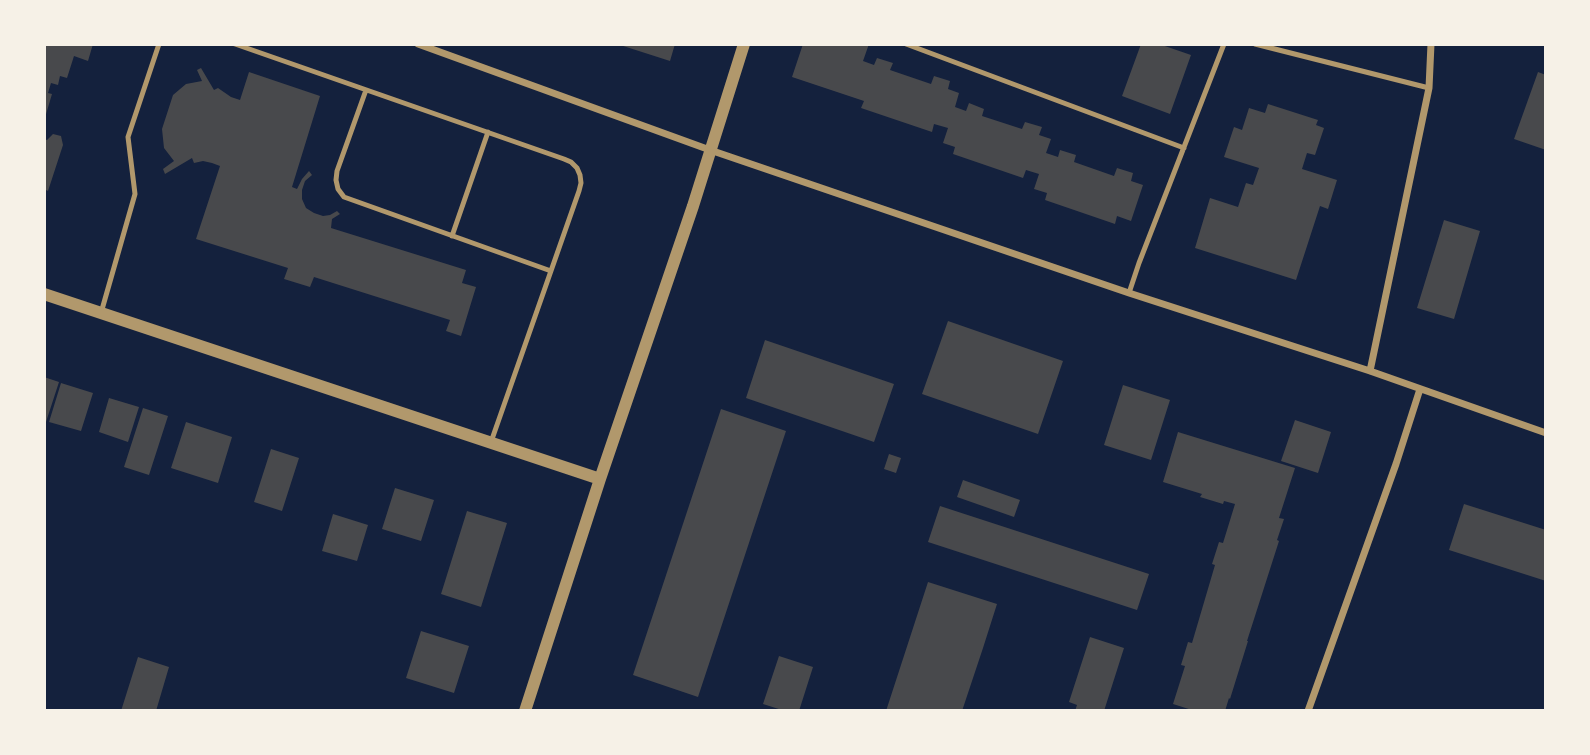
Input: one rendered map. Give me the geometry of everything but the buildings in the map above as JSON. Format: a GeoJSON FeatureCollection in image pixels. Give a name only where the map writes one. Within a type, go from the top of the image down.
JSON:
{"type":"FeatureCollection","features":[{"type":"Feature","properties":{"kind":"street"},"geometry":{"type":"LineString","coordinates":[[418,44],[710,149],[1546,433]]}},
{"type":"Feature","properties":{"kind":"street"},"geometry":{"type":"LineString","coordinates":[[525,711],[744,44]]}},
{"type":"Feature","properties":{"kind":"street"},"geometry":{"type":"LineString","coordinates":[[1370,371],[1429,88],[1431,44]]}},
{"type":"Feature","properties":{"kind":"street"},"geometry":{"type":"LineString","coordinates":[[44,294],[600,479]]}},
{"type":"Feature","properties":{"kind":"street"},"geometry":{"type":"LineString","coordinates":[[1308,711],[1420,389]]}},
{"type":"Feature","properties":{"kind":"lane"},"geometry":{"type":"LineString","coordinates":[[100,313],[135,194],[128,137],[159,44]]}},
{"type":"Feature","properties":{"kind":"lane"},"geometry":{"type":"LineString","coordinates":[[235,44],[571,162],[580,175],[579,191],[491,442]]}},
{"type":"Feature","properties":{"kind":"lane"},"geometry":{"type":"LineString","coordinates":[[906,44],[1184,148]]}},
{"type":"Feature","properties":{"kind":"lane"},"geometry":{"type":"LineString","coordinates":[[1129,293],[1224,44]]}},
{"type":"Feature","properties":{"kind":"lane"},"geometry":{"type":"LineString","coordinates":[[1255,44],[1429,88]]}},
{"type":"Feature","properties":{"kind":"lane"},"geometry":{"type":"LineString","coordinates":[[1293,53],[1296,44]]}},
{"type":"Feature","properties":{"kind":"lane"},"geometry":{"type":"LineString","coordinates":[[366,90],[337,171],[338,189],[344,197],[551,271]]}},
{"type":"Feature","properties":{"kind":"lane"},"geometry":{"type":"LineString","coordinates":[[452,236],[488,132]]}}]}
